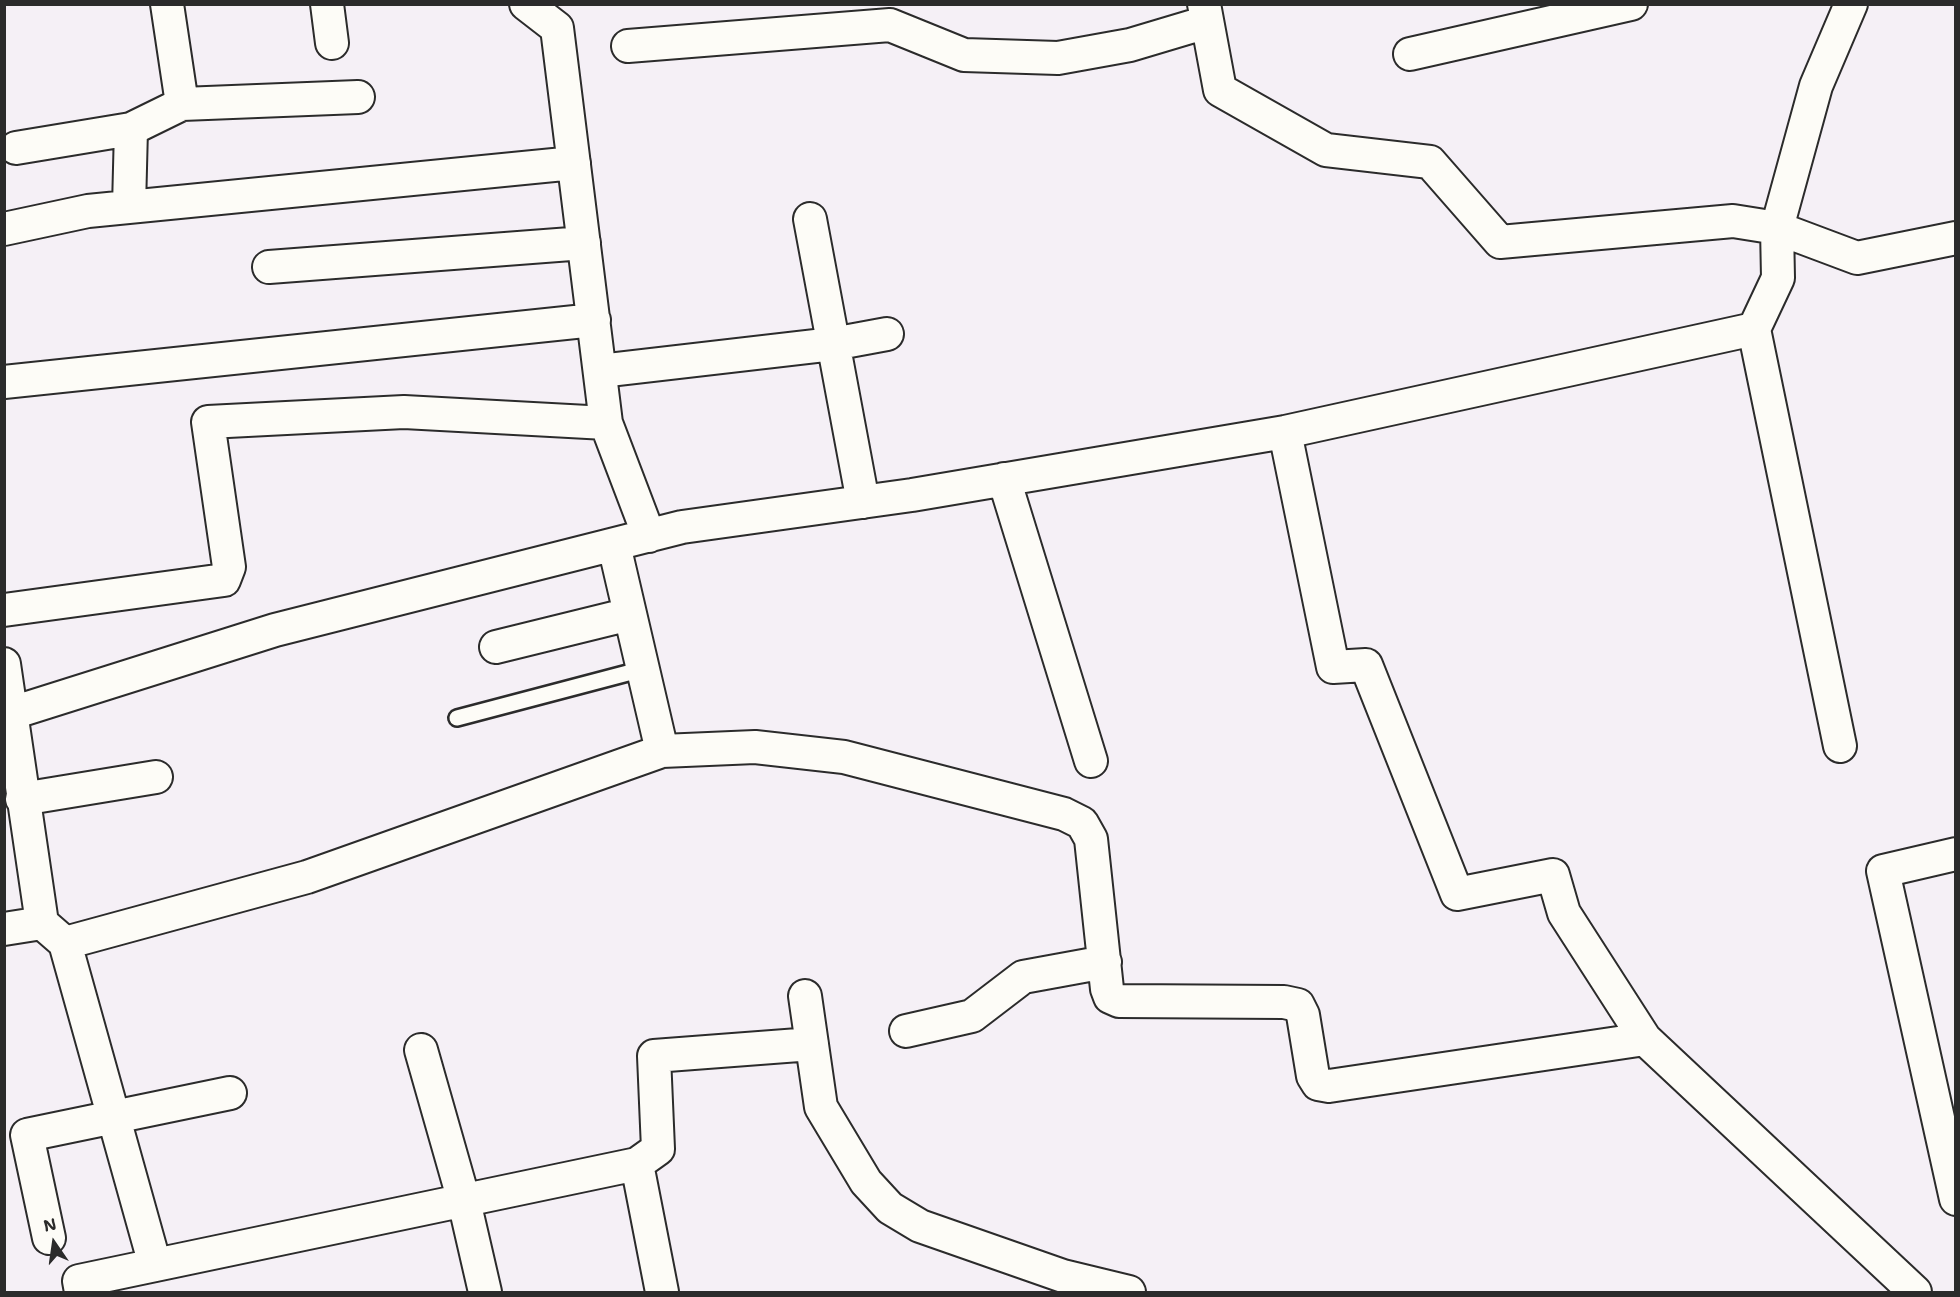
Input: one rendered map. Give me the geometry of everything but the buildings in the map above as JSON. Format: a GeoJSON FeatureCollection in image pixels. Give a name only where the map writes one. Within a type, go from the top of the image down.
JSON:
{"type":"FeatureCollection","features":[{"type":"Feature","properties":{"kind":"street"},"geometry":{"type":"LineString","coordinates":[[167,4],[182,104]]}},
{"type":"Feature","properties":{"kind":"street"},"geometry":{"type":"LineString","coordinates":[[327,4],[332,43]]}},
{"type":"Feature","properties":{"kind":"street"},"geometry":{"type":"LineString","coordinates":[[526,4],[557,28],[606,423],[649,536]]}},
{"type":"Feature","properties":{"kind":"street"},"geometry":{"type":"LineString","coordinates":[[1840,746],[1754,329],[1778,278],[1777,228],[1816,86],[1851,4]]}},
{"type":"Feature","properties":{"kind":"street"},"geometry":{"type":"LineString","coordinates":[[1410,54],[1629,5]]}},
{"type":"Feature","properties":{"kind":"street"},"geometry":{"type":"LineString","coordinates":[[628,46],[890,25],[964,55],[1058,58],[1130,45],[1206,13],[1220,90],[1326,150],[1430,162],[1500,242],[1733,221],[1777,228],[1857,258],[1956,238]]}},
{"type":"Feature","properties":{"kind":"street"},"geometry":{"type":"LineString","coordinates":[[16,148],[131,129],[182,104],[358,97]]}},
{"type":"Feature","properties":{"kind":"street"},"geometry":{"type":"LineString","coordinates":[[129,207],[131,129]]}},
{"type":"Feature","properties":{"kind":"street"},"geometry":{"type":"LineString","coordinates":[[4,229],[87,211],[574,163]]}},
{"type":"Feature","properties":{"kind":"street"},"geometry":{"type":"LineString","coordinates":[[810,219],[863,502]]}},
{"type":"Feature","properties":{"kind":"street"},"geometry":{"type":"LineString","coordinates":[[269,267],[584,243]]}},
{"type":"Feature","properties":{"kind":"street"},"geometry":{"type":"LineString","coordinates":[[4,382],[594,320]]}},
{"type":"Feature","properties":{"kind":"street"},"geometry":{"type":"LineString","coordinates":[[12,712],[275,630],[682,527],[863,502],[1285,432],[1754,329]]}},
{"type":"Feature","properties":{"kind":"street"},"geometry":{"type":"LineString","coordinates":[[600,370],[833,344],[887,334]]}},
{"type":"Feature","properties":{"kind":"street"},"geometry":{"type":"LineString","coordinates":[[4,610],[224,580],[229,567],[208,422],[404,412],[606,423]]}},
{"type":"Feature","properties":{"kind":"street"},"geometry":{"type":"LineString","coordinates":[[1285,432],[1333,667],[1366,665],[1458,894],[1554,875],[1564,914],[1645,1039],[1915,1293]]}},
{"type":"Feature","properties":{"kind":"street"},"geometry":{"type":"LineString","coordinates":[[1004,479],[1091,761]]}},
{"type":"Feature","properties":{"kind":"street"},"geometry":{"type":"LineString","coordinates":[[614,545],[662,751]]}},
{"type":"Feature","properties":{"kind":"street"},"geometry":{"type":"LineString","coordinates":[[496,647],[630,614]]}},
{"type":"Feature","properties":{"kind":"street"},"geometry":{"type":"LineString","coordinates":[[4,664],[22,799],[54,933],[114,1118],[155,1266]]}},
{"type":"Feature","properties":{"kind":"street"},"geometry":{"type":"LineString","coordinates":[[4,929],[54,933],[307,877],[662,751],[755,747],[844,757],[1082,823],[1090,839],[1107,989],[1110,997],[1119,1001],[1284,1002],[1298,1005],[1303,1015],[1313,1076],[1318,1084],[1329,1086],[1645,1039]]}},
{"type":"Feature","properties":{"kind":"street"},"geometry":{"type":"LineString","coordinates":[[22,799],[156,777]]}},
{"type":"Feature","properties":{"kind":"street"},"geometry":{"type":"LineString","coordinates":[[1956,854],[1883,871],[1943,1084],[1956,1199]]}},
{"type":"Feature","properties":{"kind":"street"},"geometry":{"type":"LineString","coordinates":[[906,1031],[972,1016],[1023,977],[1105,962]]}},
{"type":"Feature","properties":{"kind":"street"},"geometry":{"type":"LineString","coordinates":[[804,996],[821,1107],[866,1182],[890,1208],[920,1226],[1063,1276],[1129,1293]]}},
{"type":"Feature","properties":{"kind":"street"},"geometry":{"type":"LineString","coordinates":[[81,1293],[79,1281],[637,1164],[658,1149],[654,1056],[812,1044]]}},
{"type":"Feature","properties":{"kind":"street"},"geometry":{"type":"LineString","coordinates":[[421,1050],[464,1201],[485,1293]]}},
{"type":"Feature","properties":{"kind":"street"},"geometry":{"type":"LineString","coordinates":[[49,1238],[27,1135],[230,1093]]}},
{"type":"Feature","properties":{"kind":"street"},"geometry":{"type":"LineString","coordinates":[[637,1164],[662,1293]]}},
{"type":"Feature","properties":{"kind":"lane"},"geometry":{"type":"LineString","coordinates":[[457,718],[643,669]]}}]}
